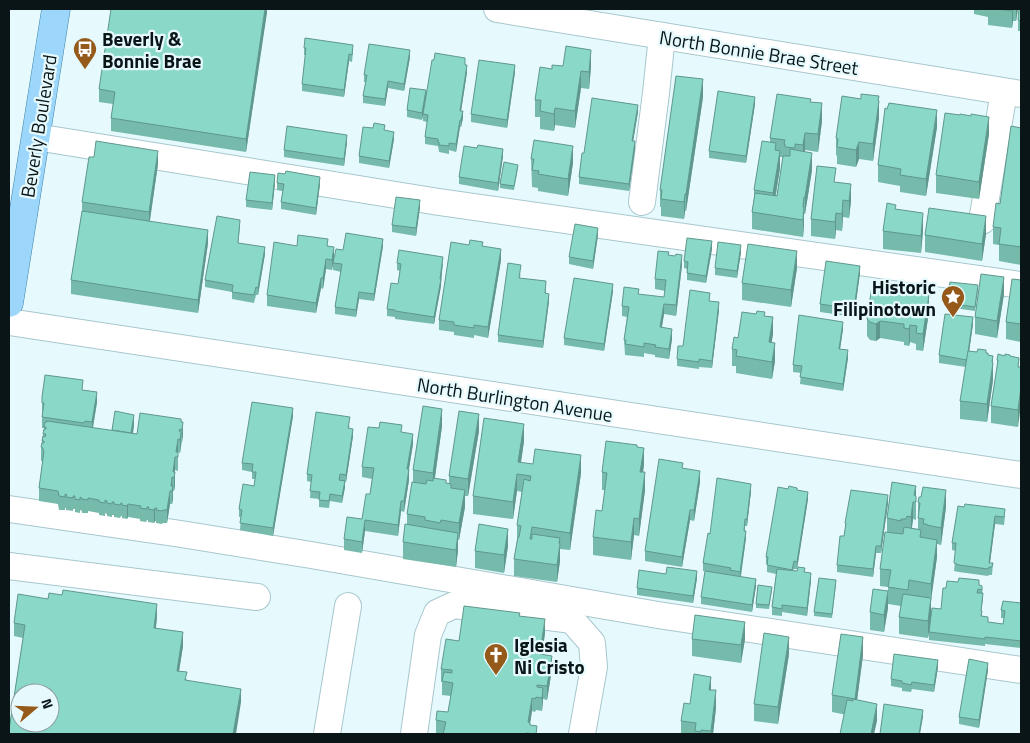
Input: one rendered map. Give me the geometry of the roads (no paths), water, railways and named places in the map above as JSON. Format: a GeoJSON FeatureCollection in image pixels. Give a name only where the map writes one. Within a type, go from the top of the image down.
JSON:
{"type":"FeatureCollection","features":[{"type":"Feature","properties":{"kind":"main road","name":"Beverly Boulevard"},"geometry":{"type":"LineString","coordinates":[[9,303],[56,9]]}},
{"type":"Feature","properties":{"kind":"street","name":"North Bonnie Brae Street"},"geometry":{"type":"LineString","coordinates":[[497,9],[1012,93]]}},
{"type":"Feature","properties":{"kind":"street"},"geometry":{"type":"LineString","coordinates":[[642,202],[662,36]]}},
{"type":"Feature","properties":{"kind":"street"},"geometry":{"type":"LineString","coordinates":[[982,221],[1012,93]]}},
{"type":"Feature","properties":{"kind":"street"},"geometry":{"type":"LineString","coordinates":[[36,137],[439,202],[1021,285]]}},
{"type":"Feature","properties":{"kind":"street","name":"North Burlington Avenue"},"geometry":{"type":"LineString","coordinates":[[9,322],[1021,475]]}},
{"type":"Feature","properties":{"kind":"street"},"geometry":{"type":"LineString","coordinates":[[9,509],[181,534],[658,615],[1021,670]]}},
{"type":"Feature","properties":{"kind":"street"},"geometry":{"type":"LineString","coordinates":[[9,566],[257,597]]}},
{"type":"Feature","properties":{"kind":"street"},"geometry":{"type":"LineString","coordinates":[[414,734],[428,635],[437,613],[454,605],[572,620],[592,643],[594,667],[582,734]]}},
{"type":"Feature","properties":{"kind":"street"},"geometry":{"type":"LineString","coordinates":[[327,734],[348,606]]}},
{"type":"Feature","properties":{"kind":"place","name":"Beverly & Bonnie Brae"},"geometry":{"type":"Point","coordinates":[85,70]}},
{"type":"Feature","properties":{"kind":"place","name":"Historic Filipinotown"},"geometry":{"type":"Point","coordinates":[953,318]}},
{"type":"Feature","properties":{"kind":"place","name":"Iglesia Ni Cristo"},"geometry":{"type":"Point","coordinates":[496,676]}}]}
